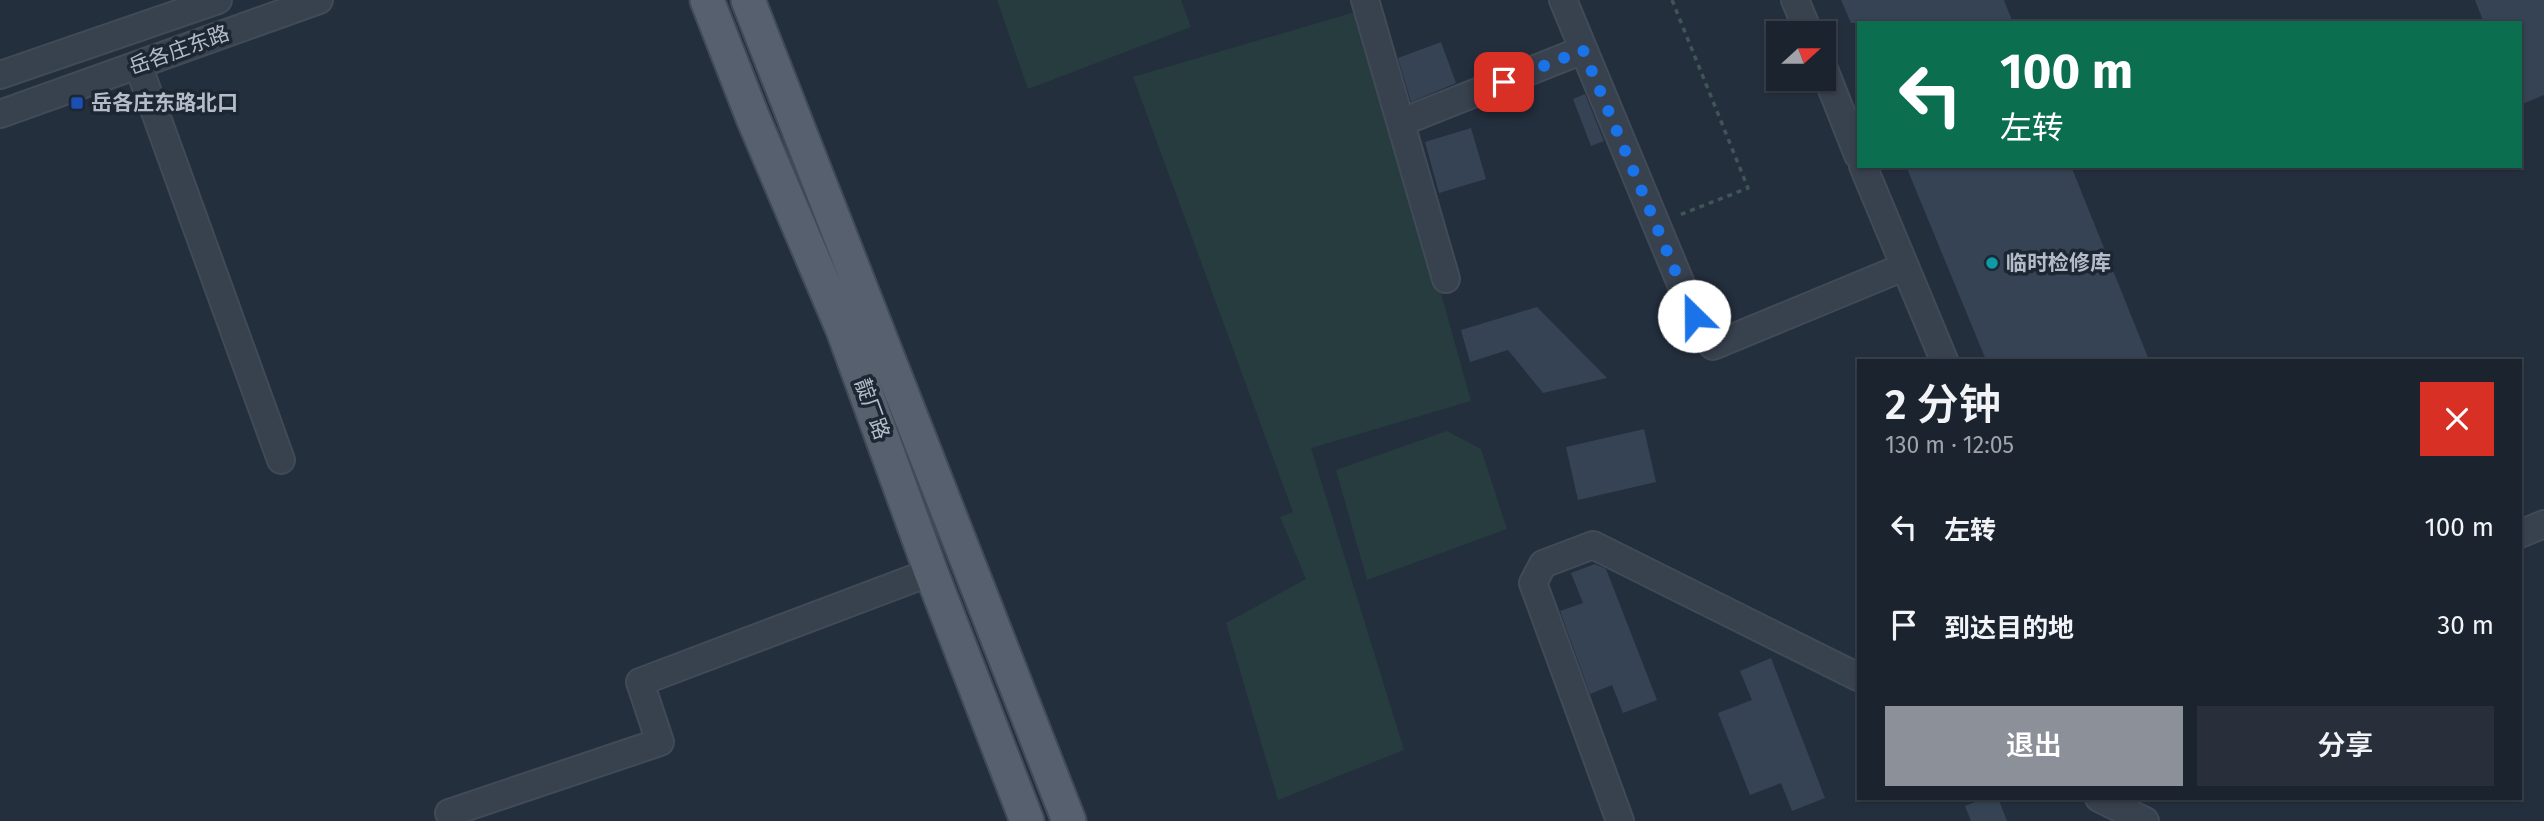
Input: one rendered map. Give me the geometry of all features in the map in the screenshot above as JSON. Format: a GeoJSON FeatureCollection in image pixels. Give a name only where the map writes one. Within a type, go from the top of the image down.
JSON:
{"type":"FeatureCollection","features":[{"type":"Feature","properties":{"kind":"main road","name":"靛厂路"},"geometry":{"type":"LineString","coordinates":[[707,0],[753,118],[843,330],[931,572],[1027,821]]}},
{"type":"Feature","properties":{"kind":"main road"},"geometry":{"type":"LineString","coordinates":[[748,0],[1069,821]]}},
{"type":"Feature","properties":{"kind":"street","name":"岳各庄东路"},"geometry":{"type":"LineString","coordinates":[[0,75],[218,0]]}},
{"type":"Feature","properties":{"kind":"street","name":"岳各庄东路"},"geometry":{"type":"LineString","coordinates":[[0,114],[319,0]]}},
{"type":"Feature","properties":{"kind":"street"},"geometry":{"type":"LineString","coordinates":[[1365,0],[1446,279]]}},
{"type":"Feature","properties":{"kind":"street"},"geometry":{"type":"LineString","coordinates":[[1563,0],[1701,332],[1713,346],[1904,267]]}},
{"type":"Feature","properties":{"kind":"street"},"geometry":{"type":"LineString","coordinates":[[1795,0],[1804,21]]}},
{"type":"Feature","properties":{"kind":"street"},"geometry":{"type":"LineString","coordinates":[[1402,122],[1583,50]]}},
{"type":"Feature","properties":{"kind":"street"},"geometry":{"type":"LineString","coordinates":[[138,65],[281,460]]}},
{"type":"Feature","properties":{"kind":"street"},"geometry":{"type":"LineString","coordinates":[[1833,91],[1857,152]]}},
{"type":"Feature","properties":{"kind":"street"},"geometry":{"type":"LineString","coordinates":[[1864,168],[1944,359]]}},
{"type":"Feature","properties":{"kind":"street"},"geometry":{"type":"LineString","coordinates":[[2522,533],[2544,524]]}},
{"type":"Feature","properties":{"kind":"street"},"geometry":{"type":"LineString","coordinates":[[1620,821],[1533,583],[1543,564],[1593,545],[1857,677]]}},
{"type":"Feature","properties":{"kind":"street"},"geometry":{"type":"LineString","coordinates":[[449,813],[660,743],[640,682],[931,572]]}},
{"type":"Feature","properties":{"kind":"street"},"geometry":{"type":"LineString","coordinates":[[2103,800],[2145,821]]}},
{"type":"Feature","properties":{"kind":"path"},"geometry":{"type":"LineString","coordinates":[[1656,225],[1748,188],[1672,0]]}},
{"type":"Feature","properties":{"kind":"green space"},"geometry":{"type":"Polygon","coordinates":[[[997,0],[1181,0],[1191,27],[1028,89],[997,0]]]}},
{"type":"Feature","properties":{"kind":"green space"},"geometry":{"type":"Polygon","coordinates":[[[1362,10],[1471,401],[1311,448],[1404,750],[1278,800],[1226,623],[1306,579],[1280,517],[1293,512],[1133,77],[1362,10]]]}},
{"type":"Feature","properties":{"kind":"green space"},"geometry":{"type":"Polygon","coordinates":[[[1447,431],[1481,449],[1507,529],[1367,580],[1336,470],[1447,431]]]}},
{"type":"Feature","properties":{"kind":"building"},"geometry":{"type":"Polygon","coordinates":[[[1841,0],[2004,0],[2012,21],[1857,21],[1851,23],[1841,0]]]}},
{"type":"Feature","properties":{"kind":"building"},"geometry":{"type":"Polygon","coordinates":[[[2475,0],[2544,0],[2544,95],[2522,104],[2522,21],[2483,21],[2475,0]]]}},
{"type":"Feature","properties":{"kind":"building"},"geometry":{"type":"Polygon","coordinates":[[[1441,42],[1456,83],[1411,102],[1398,58],[1441,42]]]}},
{"type":"Feature","properties":{"kind":"building"},"geometry":{"type":"Polygon","coordinates":[[[1585,94],[1604,141],[1591,146],[1573,99],[1585,94]]]}},
{"type":"Feature","properties":{"kind":"building"},"geometry":{"type":"Polygon","coordinates":[[[1471,128],[1486,179],[1439,193],[1425,142],[1471,128]]]}},
{"type":"Feature","properties":{"kind":"building"},"geometry":{"type":"Polygon","coordinates":[[[1907,168],[2072,168],[2149,359],[1986,359],[1907,168]]]}},
{"type":"Feature","properties":{"kind":"building"},"geometry":{"type":"Polygon","coordinates":[[[1537,307],[1607,378],[1543,393],[1508,350],[1470,362],[1461,330],[1537,307]]]}},
{"type":"Feature","properties":{"kind":"building"},"geometry":{"type":"Polygon","coordinates":[[[1644,429],[1656,482],[1578,500],[1566,447],[1644,429]]]}},
{"type":"Feature","properties":{"kind":"building"},"geometry":{"type":"Polygon","coordinates":[[[1595,564],[1606,569],[1657,700],[1623,713],[1612,685],[1590,694],[1560,611],[1583,603],[1571,573],[1595,564]]]}},
{"type":"Feature","properties":{"kind":"building"},"geometry":{"type":"Polygon","coordinates":[[[1771,658],[1825,798],[1792,811],[1781,783],[1750,795],[1718,713],[1752,700],[1740,671],[1771,658]]]}},
{"type":"Feature","properties":{"kind":"building"},"geometry":{"type":"Polygon","coordinates":[[[1980,800],[1999,800],[2007,821],[1971,821],[1965,806],[1980,800]]]}},
{"type":"Feature","properties":{"kind":"place","name":"岳各庄东路北口"},"geometry":{"type":"Point","coordinates":[77,103]}},
{"type":"Feature","properties":{"kind":"place","name":"临时检修库"},"geometry":{"type":"Point","coordinates":[1992,263]}},
{"type":"Feature","properties":{"kind":"route"},"geometry":{"type":"LineString","coordinates":[[1504,82],[1583,50],[1694,316]]}}]}
